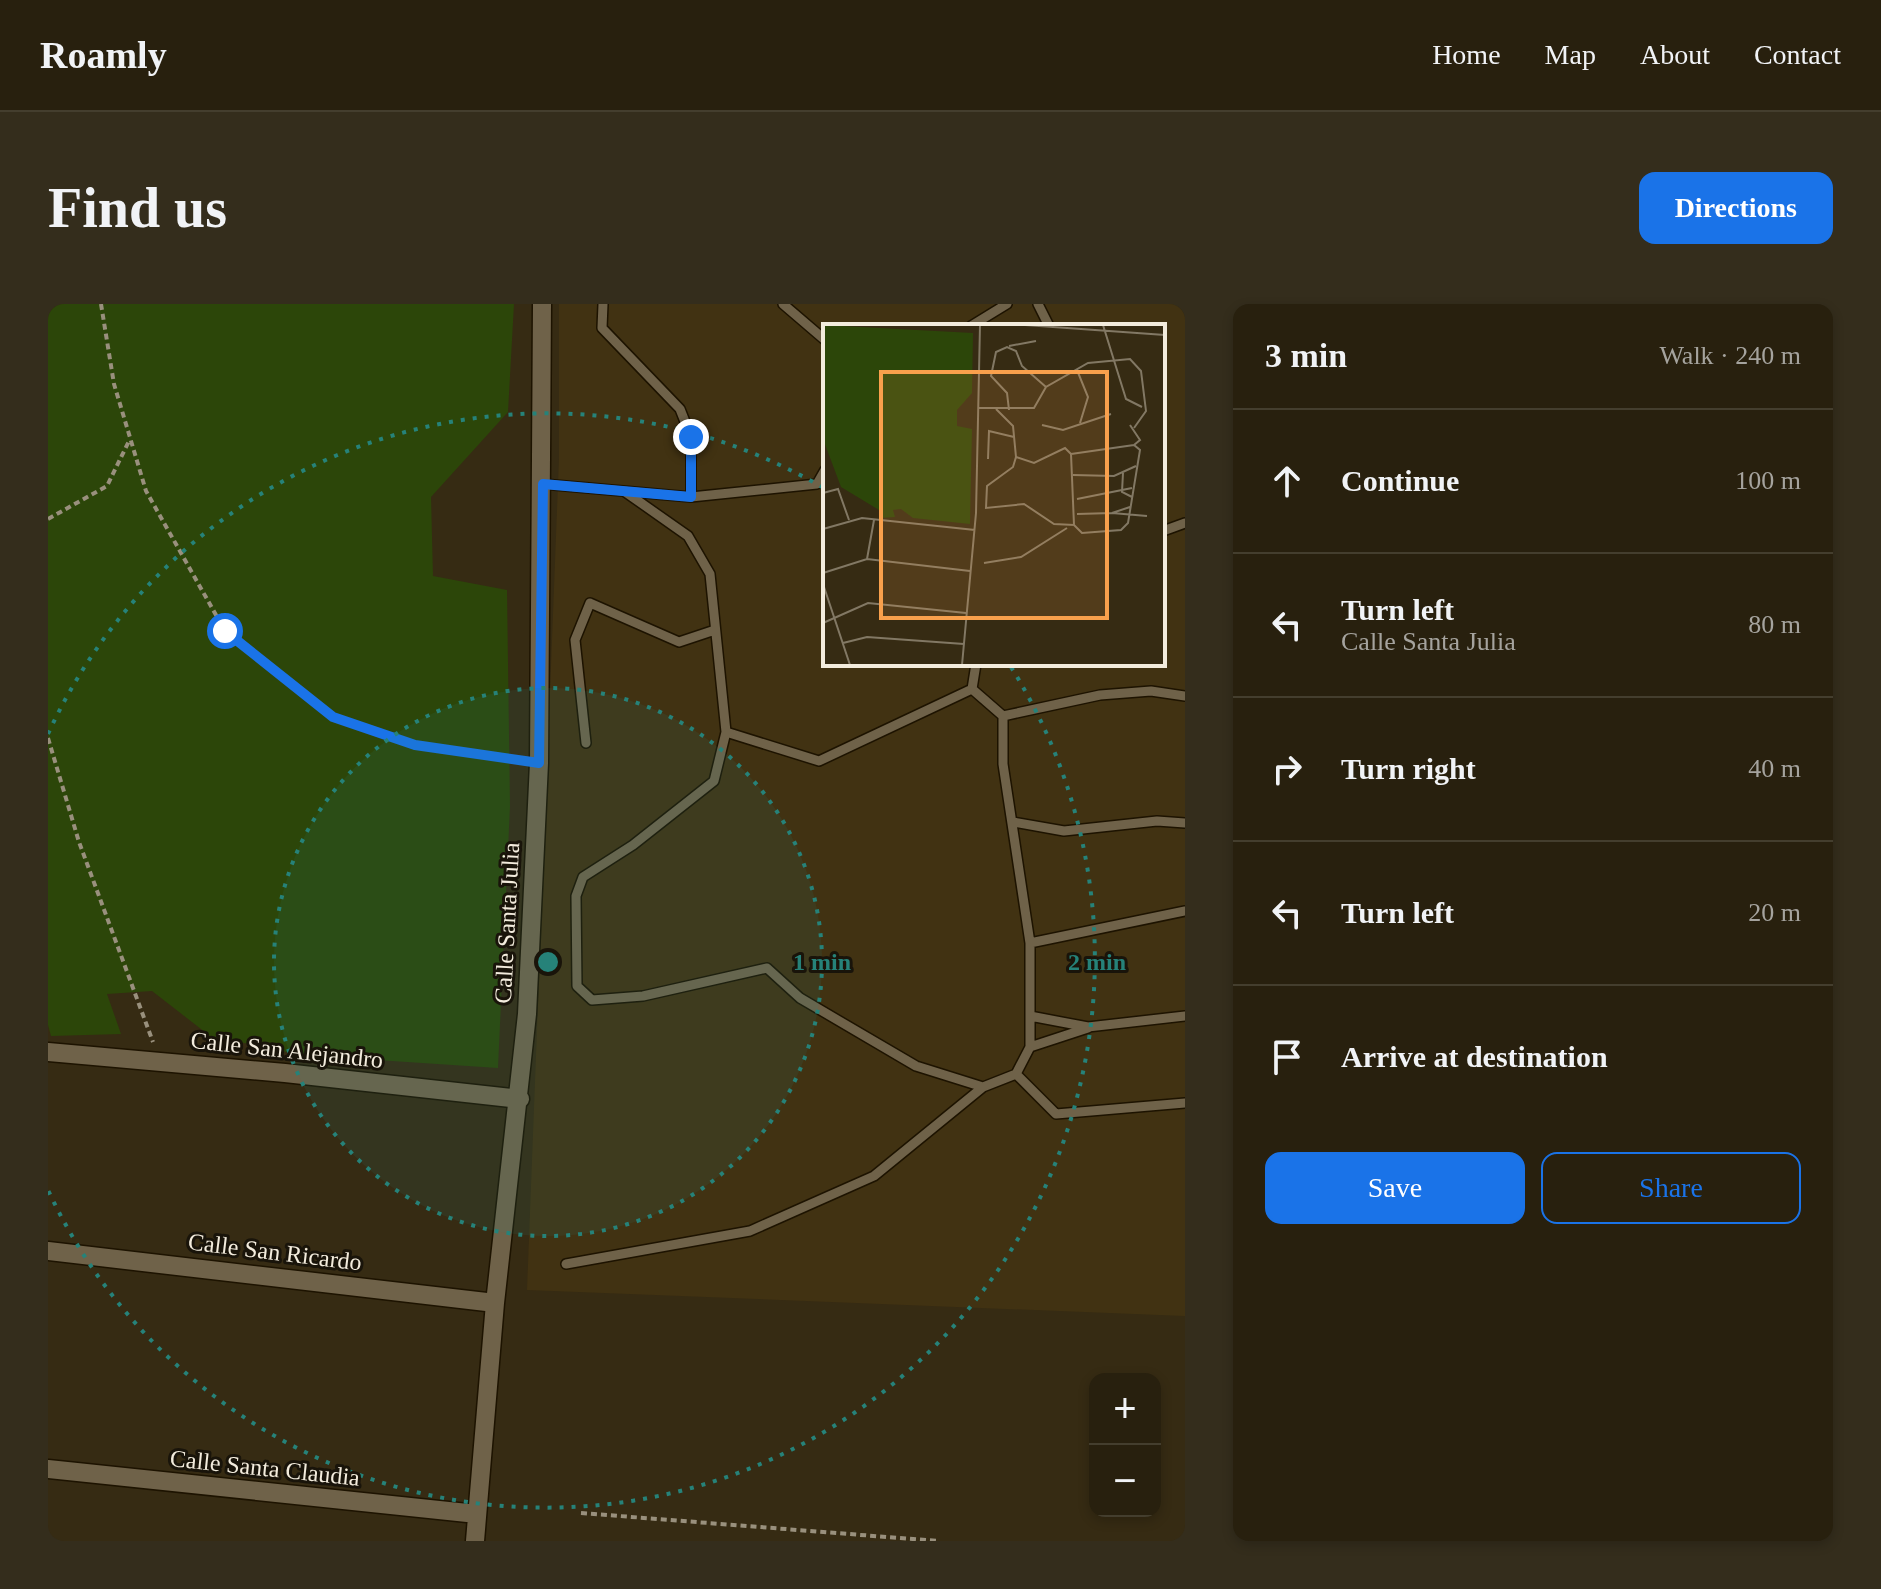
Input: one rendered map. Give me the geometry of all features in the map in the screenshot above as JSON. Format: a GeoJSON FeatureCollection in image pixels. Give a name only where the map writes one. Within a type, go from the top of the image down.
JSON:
{"type":"FeatureCollection","features":[{"type":"Feature","properties":{"kind":"street","name":"Calle Santa Julia"},"geometry":{"type":"LineString","coordinates":[[475,1541],[495,1303],[520,1099],[539,763],[542,304]]}},
{"type":"Feature","properties":{"kind":"street","name":"Calle San Alejandro"},"geometry":{"type":"LineString","coordinates":[[48,1052],[520,1099]]}},
{"type":"Feature","properties":{"kind":"street","name":"Calle San Ricardo"},"geometry":{"type":"LineString","coordinates":[[48,1251],[495,1303]]}},
{"type":"Feature","properties":{"kind":"street","name":"Calle Santa Claudia"},"geometry":{"type":"LineString","coordinates":[[48,1469],[477,1514]]}},
{"type":"Feature","properties":{"kind":"lane"},"geometry":{"type":"LineString","coordinates":[[603,304],[602,328],[680,409],[691,437],[691,497]]}},
{"type":"Feature","properties":{"kind":"lane"},"geometry":{"type":"LineString","coordinates":[[783,304],[823,338]]}},
{"type":"Feature","properties":{"kind":"lane"},"geometry":{"type":"LineString","coordinates":[[974,324],[1007,304]]}},
{"type":"Feature","properties":{"kind":"lane"},"geometry":{"type":"LineString","coordinates":[[1038,304],[1048,324]]}},
{"type":"Feature","properties":{"kind":"lane"},"geometry":{"type":"LineString","coordinates":[[543,484],[691,497],[817,484],[823,474]]}},
{"type":"Feature","properties":{"kind":"lane"},"geometry":{"type":"LineString","coordinates":[[624,491],[688,536],[710,574],[726,732],[714,781],[633,845],[583,877],[576,896],[577,986],[592,1000],[643,996],[767,968],[800,998],[916,1066],[983,1087]]}},
{"type":"Feature","properties":{"kind":"lane"},"geometry":{"type":"LineString","coordinates":[[1165,530],[1185,523]]}},
{"type":"Feature","properties":{"kind":"lane"},"geometry":{"type":"LineString","coordinates":[[586,743],[575,640],[590,603],[679,642],[715,630]]}},
{"type":"Feature","properties":{"kind":"lane"},"geometry":{"type":"LineString","coordinates":[[972,689],[976,666]]}},
{"type":"Feature","properties":{"kind":"lane"},"geometry":{"type":"LineString","coordinates":[[726,732],[819,761],[972,689]]}},
{"type":"Feature","properties":{"kind":"lane"},"geometry":{"type":"LineString","coordinates":[[566,1264],[750,1231],[874,1176],[983,1087],[1016,1074],[1030,1047],[1030,943],[1003,764],[1003,716],[972,689]]}},
{"type":"Feature","properties":{"kind":"lane"},"geometry":{"type":"LineString","coordinates":[[1003,716],[1100,695],[1151,691],[1185,696]]}},
{"type":"Feature","properties":{"kind":"lane"},"geometry":{"type":"LineString","coordinates":[[1013,822],[1064,831],[1157,821],[1185,823]]}},
{"type":"Feature","properties":{"kind":"lane"},"geometry":{"type":"LineString","coordinates":[[1030,943],[1185,911]]}},
{"type":"Feature","properties":{"kind":"lane"},"geometry":{"type":"LineString","coordinates":[[1030,1016],[1088,1027]]}},
{"type":"Feature","properties":{"kind":"lane"},"geometry":{"type":"LineString","coordinates":[[1030,1047],[1088,1027],[1185,1016]]}},
{"type":"Feature","properties":{"kind":"lane"},"geometry":{"type":"LineString","coordinates":[[1016,1074],[1056,1114],[1185,1103]]}},
{"type":"Feature","properties":{"kind":"path"},"geometry":{"type":"LineString","coordinates":[[101,304],[114,384],[146,491],[225,631],[333,717],[415,745],[539,763]]}},
{"type":"Feature","properties":{"kind":"path"},"geometry":{"type":"LineString","coordinates":[[48,519],[107,486],[130,439]]}},
{"type":"Feature","properties":{"kind":"path"},"geometry":{"type":"LineString","coordinates":[[48,738],[79,842],[160,1061]]}},
{"type":"Feature","properties":{"kind":"path"},"geometry":{"type":"LineString","coordinates":[[581,1513],[938,1541]]}},
{"type":"Feature","properties":{"kind":"shaded area"},"geometry":{"type":"Polygon","coordinates":[[[559,304],[1185,304],[1185,1316],[527,1290],[559,458],[559,304]]]}},
{"type":"Feature","properties":{"kind":"green space"},"geometry":{"type":"Polygon","coordinates":[[[48,304],[514,304],[508,412],[431,497],[433,576],[507,590],[510,806],[498,1068],[301,1055],[210,1036],[152,991],[107,994],[121,1034],[51,1036],[48,1025],[48,304]]]}},
{"type":"Feature","properties":{"kind":"route"},"geometry":{"type":"LineString","coordinates":[[225,631],[333,717],[415,745],[539,763],[543,484],[691,497],[691,437]]}}]}
